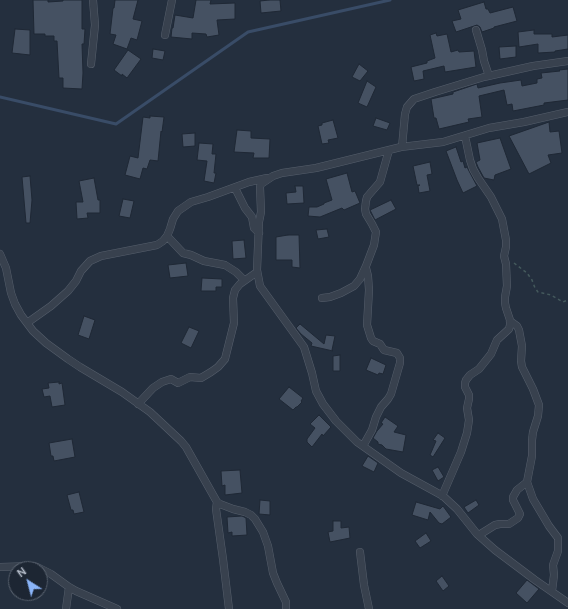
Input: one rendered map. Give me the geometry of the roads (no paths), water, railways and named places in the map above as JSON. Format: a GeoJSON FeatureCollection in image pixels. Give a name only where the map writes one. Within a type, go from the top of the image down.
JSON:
{"type":"FeatureCollection","features":[{"type":"Feature","properties":{"kind":"street"},"geometry":{"type":"LineString","coordinates":[[92,64],[95,25],[93,0]]}},
{"type":"Feature","properties":{"kind":"street"},"geometry":{"type":"LineString","coordinates":[[166,35],[172,0]]}},
{"type":"Feature","properties":{"kind":"street"},"geometry":{"type":"LineString","coordinates":[[476,30],[489,76]]}},
{"type":"Feature","properties":{"kind":"street"},"geometry":{"type":"LineString","coordinates":[[402,147],[405,114],[407,107],[414,99],[489,76],[533,66],[568,61]]}},
{"type":"Feature","properties":{"kind":"street"},"geometry":{"type":"LineString","coordinates":[[27,323],[51,306],[68,291],[90,260],[101,256],[157,245],[163,241],[170,230],[173,219],[178,211],[191,202],[249,182],[282,173],[316,168],[402,147],[443,142],[489,128],[568,112]]}},
{"type":"Feature","properties":{"kind":"street"},"geometry":{"type":"LineString","coordinates":[[442,496],[461,452],[470,420],[467,408],[469,395],[465,387],[466,380],[470,375],[479,369],[493,352],[497,340],[509,329],[510,321],[505,303],[507,286],[504,256],[506,240],[502,219],[493,201],[478,178],[470,160],[465,136]]}},
{"type":"Feature","properties":{"kind":"street"},"geometry":{"type":"LineString","coordinates":[[322,298],[330,297],[354,286],[366,268],[374,245],[376,232],[366,214],[366,201],[367,197],[380,182],[389,150]]}},
{"type":"Feature","properties":{"kind":"street"},"geometry":{"type":"LineString","coordinates":[[273,176],[264,181],[260,187],[261,212],[259,222],[257,272],[260,286],[304,347],[316,391],[323,404],[336,421],[357,442],[401,473],[442,496],[457,509],[479,535],[496,550],[568,603]]}},
{"type":"Feature","properties":{"kind":"street"},"geometry":{"type":"LineString","coordinates":[[235,188],[245,208],[252,217],[254,228],[259,234]]}},
{"type":"Feature","properties":{"kind":"street"},"geometry":{"type":"LineString","coordinates":[[167,236],[183,253],[200,260],[225,265],[236,272],[244,280]]}},
{"type":"Feature","properties":{"kind":"street"},"geometry":{"type":"LineString","coordinates":[[0,254],[6,268],[11,293],[15,304],[33,331],[46,344],[80,367],[122,392],[150,412],[182,441],[217,502],[232,510],[245,512],[255,519],[266,539],[274,577],[286,606],[292,609]]}},
{"type":"Feature","properties":{"kind":"street"},"geometry":{"type":"LineString","coordinates":[[363,446],[372,430],[381,407],[391,394],[400,363],[400,358],[397,354],[384,350],[380,344],[373,341],[371,338],[367,325],[369,283],[366,268]]}},
{"type":"Feature","properties":{"kind":"street"},"geometry":{"type":"LineString","coordinates":[[138,404],[153,388],[162,382],[171,379],[178,383],[190,377],[201,378],[218,367],[225,358],[234,323],[233,298],[235,290],[244,280],[257,272]]}},
{"type":"Feature","properties":{"kind":"street"},"geometry":{"type":"LineString","coordinates":[[510,321],[517,326],[522,346],[522,367],[534,389],[539,405],[538,416],[533,432],[532,456],[527,482],[533,499],[558,538],[558,551],[553,565],[554,575],[552,591]]}},
{"type":"Feature","properties":{"kind":"street"},"geometry":{"type":"LineString","coordinates":[[479,535],[495,525],[509,524],[518,518],[520,514],[513,497],[517,490],[527,482]]}},
{"type":"Feature","properties":{"kind":"street"},"geometry":{"type":"LineString","coordinates":[[217,502],[216,509],[229,609]]}},
{"type":"Feature","properties":{"kind":"street"},"geometry":{"type":"LineString","coordinates":[[360,552],[369,609]]}},
{"type":"Feature","properties":{"kind":"street"},"geometry":{"type":"LineString","coordinates":[[0,567],[37,567],[51,574],[69,587],[116,609]]}},
{"type":"Feature","properties":{"kind":"street"},"geometry":{"type":"LineString","coordinates":[[66,609],[69,587]]}},
{"type":"Feature","properties":{"kind":"waterway"},"geometry":{"type":"LineString","coordinates":[[0,97],[116,124],[248,32],[390,0]]}}]}
